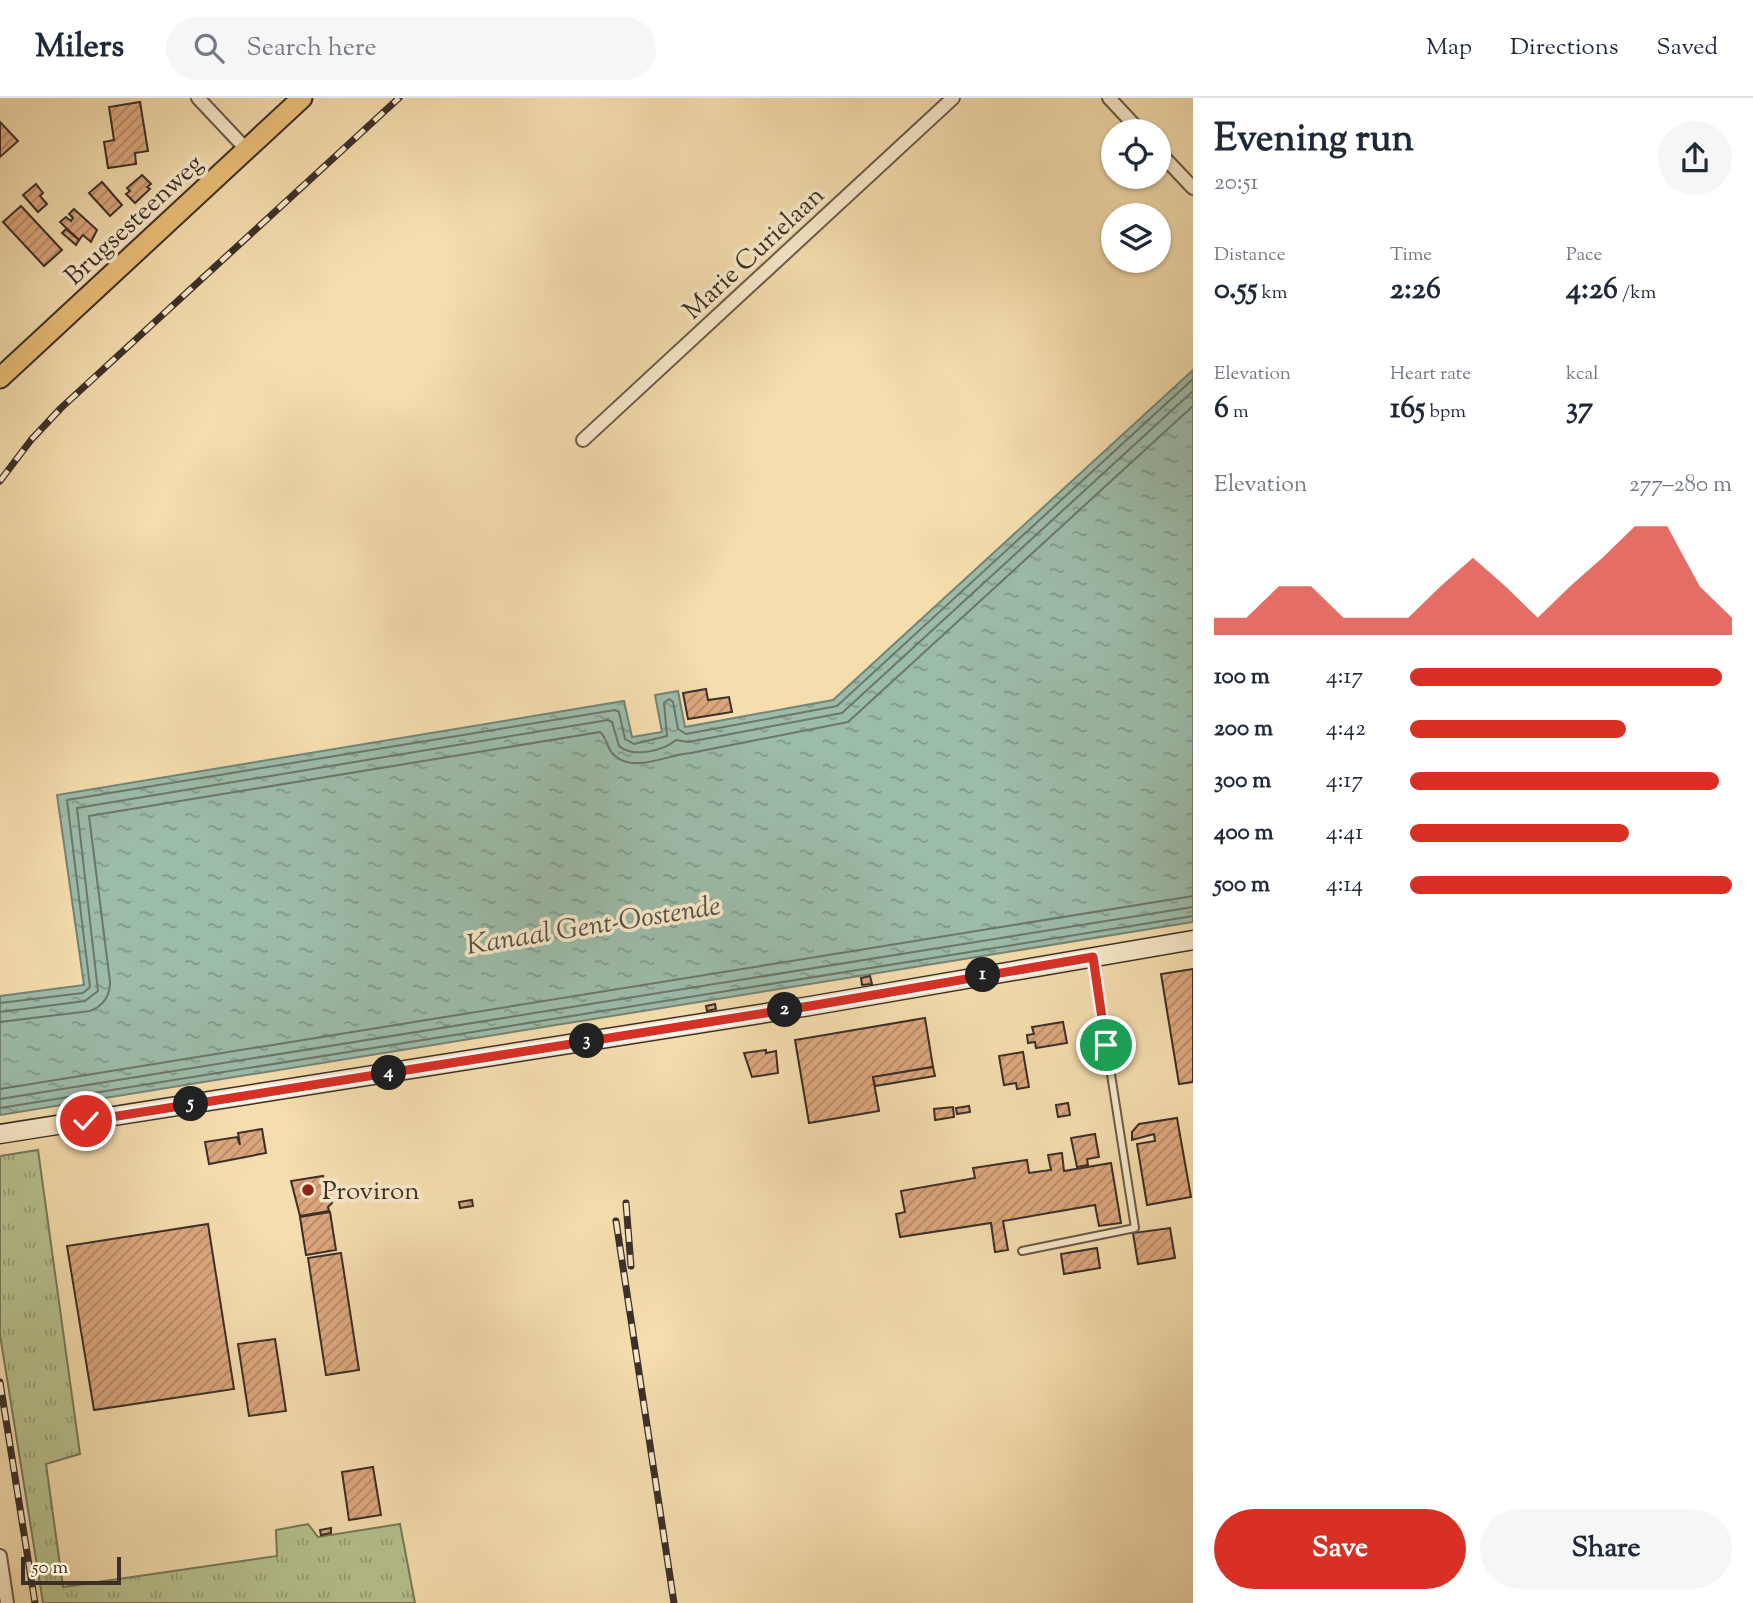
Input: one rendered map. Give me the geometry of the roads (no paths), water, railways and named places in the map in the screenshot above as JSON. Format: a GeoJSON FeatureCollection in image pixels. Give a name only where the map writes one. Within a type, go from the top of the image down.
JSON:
{"type":"FeatureCollection","features":[{"type":"Feature","properties":{"kind":"main road","name":"Brugsesteenweg"},"geometry":{"type":"LineString","coordinates":[[0,378],[302,98]]}},
{"type":"Feature","properties":{"kind":"street"},"geometry":{"type":"LineString","coordinates":[[198,98],[246,149]]}},
{"type":"Feature","properties":{"kind":"street","name":"Marie Curielaan"},"geometry":{"type":"LineString","coordinates":[[583,440],[953,98]]}},
{"type":"Feature","properties":{"kind":"street"},"geometry":{"type":"LineString","coordinates":[[1109,98],[1129,119]]}},
{"type":"Feature","properties":{"kind":"street"},"geometry":{"type":"LineString","coordinates":[[1171,165],[1193,188]]}},
{"type":"Feature","properties":{"kind":"street"},"geometry":{"type":"LineString","coordinates":[[0,1134],[810,1006],[1193,940]]}},
{"type":"Feature","properties":{"kind":"street"},"geometry":{"type":"LineString","coordinates":[[0,1556],[7,1603]]}},
{"type":"Feature","properties":{"kind":"lane"},"geometry":{"type":"LineString","coordinates":[[1022,1251],[1135,1228],[1093,957]]}},
{"type":"Feature","properties":{"kind":"water","name":"Kanaal Gent-Oostende"},"geometry":{"type":"Polygon","coordinates":[[[1193,370],[1193,922],[0,1115],[0,996],[84,985],[57,795],[624,701],[632,737],[662,732],[655,695],[678,691],[685,727],[833,700],[1193,370]]]}},
{"type":"Feature","properties":{"kind":"railway"},"geometry":{"type":"LineString","coordinates":[[0,481],[31,440],[61,408],[399,98]]}},
{"type":"Feature","properties":{"kind":"railway"},"geometry":{"type":"LineString","coordinates":[[626,1203],[631,1266]]}},
{"type":"Feature","properties":{"kind":"railway"},"geometry":{"type":"LineString","coordinates":[[616,1221],[674,1603]]}},
{"type":"Feature","properties":{"kind":"railway"},"geometry":{"type":"LineString","coordinates":[[0,1382],[35,1603]]}},
{"type":"Feature","properties":{"kind":"place","name":"Proviron"},"geometry":{"type":"Point","coordinates":[308,1190]}}]}
